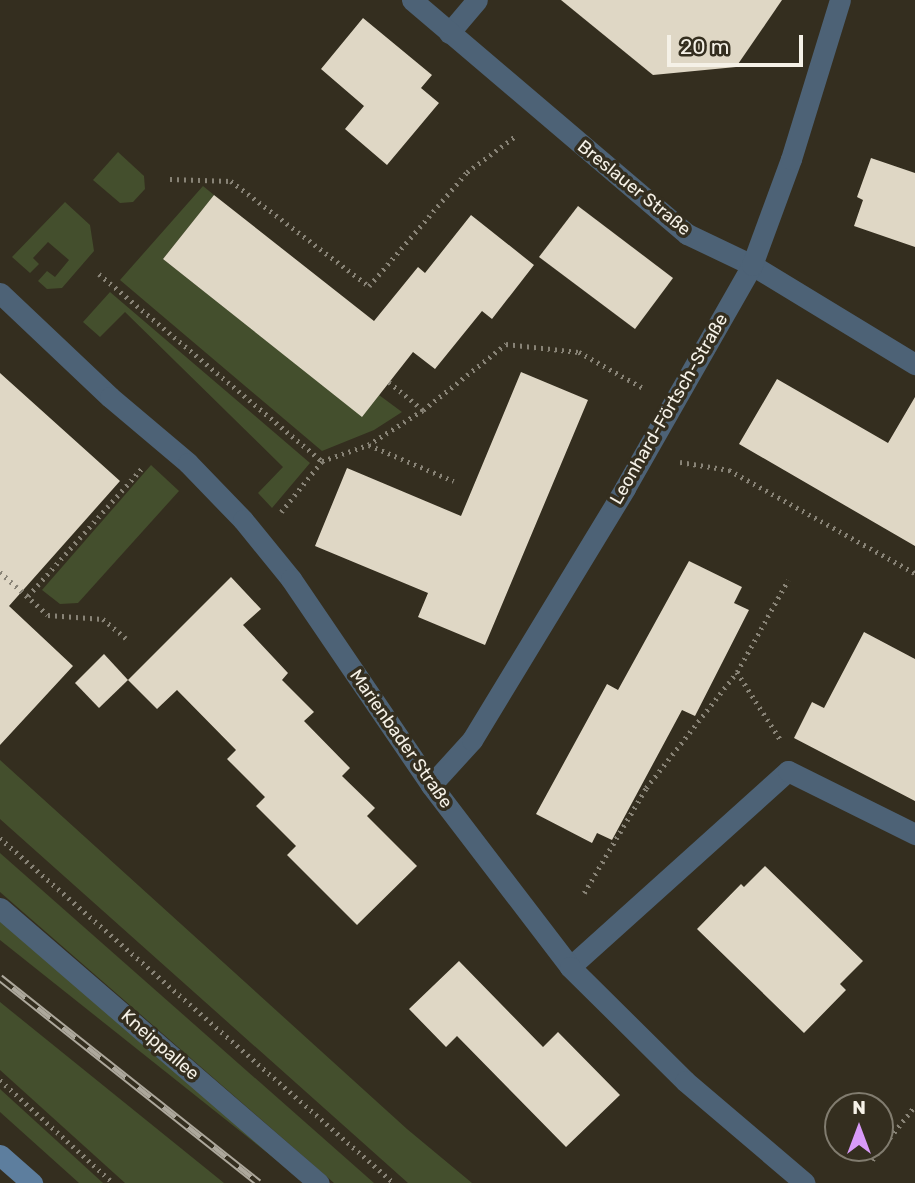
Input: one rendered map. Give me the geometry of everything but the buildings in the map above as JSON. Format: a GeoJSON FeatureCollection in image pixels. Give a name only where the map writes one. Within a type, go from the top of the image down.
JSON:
{"type":"FeatureCollection","features":[{"type":"Feature","properties":{"kind":"street","name":"Breslauer Straße"},"geometry":{"type":"LineString","coordinates":[[412,0],[687,234],[752,265],[915,364]]}},
{"type":"Feature","properties":{"kind":"street"},"geometry":{"type":"LineString","coordinates":[[449,33],[477,0]]}},
{"type":"Feature","properties":{"kind":"street","name":"Leonhard-Förtsch-Straße"},"geometry":{"type":"LineString","coordinates":[[431,785],[472,740],[625,488],[752,265],[790,159],[840,0]]}},
{"type":"Feature","properties":{"kind":"street","name":"Marienbader Straße"},"geometry":{"type":"LineString","coordinates":[[0,293],[110,397],[188,463],[243,520],[291,579],[431,785],[569,967],[685,1081],[804,1183]]}},
{"type":"Feature","properties":{"kind":"street"},"geometry":{"type":"LineString","coordinates":[[569,967],[788,771],[915,834]]}},
{"type":"Feature","properties":{"kind":"street","name":"Kneippallee"},"geometry":{"type":"LineString","coordinates":[[0,908],[319,1183]]}},
{"type":"Feature","properties":{"kind":"street"},"geometry":{"type":"LineString","coordinates":[[0,1155],[32,1183]]}},
{"type":"Feature","properties":{"kind":"path"},"geometry":{"type":"LineString","coordinates":[[170,179],[231,181],[369,286],[467,172],[520,133]]}},
{"type":"Feature","properties":{"kind":"path"},"geometry":{"type":"LineString","coordinates":[[99,274],[322,461]]}},
{"type":"Feature","properties":{"kind":"path"},"geometry":{"type":"LineString","coordinates":[[273,522],[322,461],[368,445],[424,410],[506,344],[579,352],[649,391]]}},
{"type":"Feature","properties":{"kind":"path"},"geometry":{"type":"LineString","coordinates":[[389,382],[424,410]]}},
{"type":"Feature","properties":{"kind":"path"},"geometry":{"type":"LineString","coordinates":[[368,445],[454,481]]}},
{"type":"Feature","properties":{"kind":"path"},"geometry":{"type":"LineString","coordinates":[[675,461],[729,470],[915,573]]}},
{"type":"Feature","properties":{"kind":"path"},"geometry":{"type":"LineString","coordinates":[[28,596],[142,468]]}},
{"type":"Feature","properties":{"kind":"path"},"geometry":{"type":"LineString","coordinates":[[0,572],[48,615],[103,619],[126,638]]}},
{"type":"Feature","properties":{"kind":"path"},"geometry":{"type":"LineString","coordinates":[[584,893],[646,788],[737,672],[788,580]]}},
{"type":"Feature","properties":{"kind":"path"},"geometry":{"type":"LineString","coordinates":[[737,672],[785,746],[788,771]]}},
{"type":"Feature","properties":{"kind":"path"},"geometry":{"type":"LineString","coordinates":[[0,838],[394,1183]]}},
{"type":"Feature","properties":{"kind":"path"},"geometry":{"type":"LineString","coordinates":[[0,1080],[113,1183]]}},
{"type":"Feature","properties":{"kind":"path"},"geometry":{"type":"LineString","coordinates":[[894,1133],[915,1106]]}},
{"type":"Feature","properties":{"kind":"green space"},"geometry":{"type":"Polygon","coordinates":[[[118,152],[144,176],[145,189],[133,202],[120,203],[93,180],[118,152]]]}},
{"type":"Feature","properties":{"kind":"green space"},"geometry":{"type":"Polygon","coordinates":[[[203,186],[214,195],[163,259],[362,416],[379,395],[402,412],[374,430],[322,451],[120,280],[203,186]]]}},
{"type":"Feature","properties":{"kind":"green space"},"geometry":{"type":"Polygon","coordinates":[[[65,202],[90,225],[94,251],[62,288],[47,289],[38,281],[47,271],[55,277],[69,260],[48,242],[33,258],[39,264],[30,273],[12,257],[65,202]]]}},
{"type":"Feature","properties":{"kind":"green space"},"geometry":{"type":"Polygon","coordinates":[[[110,292],[310,463],[272,508],[258,493],[283,467],[125,312],[100,337],[83,322],[110,292]]]}},
{"type":"Feature","properties":{"kind":"green space"},"geometry":{"type":"Polygon","coordinates":[[[151,465],[179,491],[78,603],[60,604],[42,590],[151,465]]]}},
{"type":"Feature","properties":{"kind":"green space"},"geometry":{"type":"Polygon","coordinates":[[[0,760],[407,1129],[472,1183],[408,1183],[0,819],[0,760]]]}},
{"type":"Feature","properties":{"kind":"green space"},"geometry":{"type":"Polygon","coordinates":[[[0,853],[374,1183],[334,1183],[0,892],[0,853]]]}},
{"type":"Feature","properties":{"kind":"green space"},"geometry":{"type":"Polygon","coordinates":[[[0,916],[294,1174],[0,940],[0,916]]]}},
{"type":"Feature","properties":{"kind":"green space"},"geometry":{"type":"Polygon","coordinates":[[[0,1002],[224,1183],[125,1183],[0,1070],[0,1002]]]}},
{"type":"Feature","properties":{"kind":"green space"},"geometry":{"type":"Polygon","coordinates":[[[0,1089],[103,1183],[79,1183],[0,1112],[0,1089]]]}},
{"type":"Feature","properties":{"kind":"railway"},"geometry":{"type":"LineString","coordinates":[[0,978],[259,1183]]}}]}
